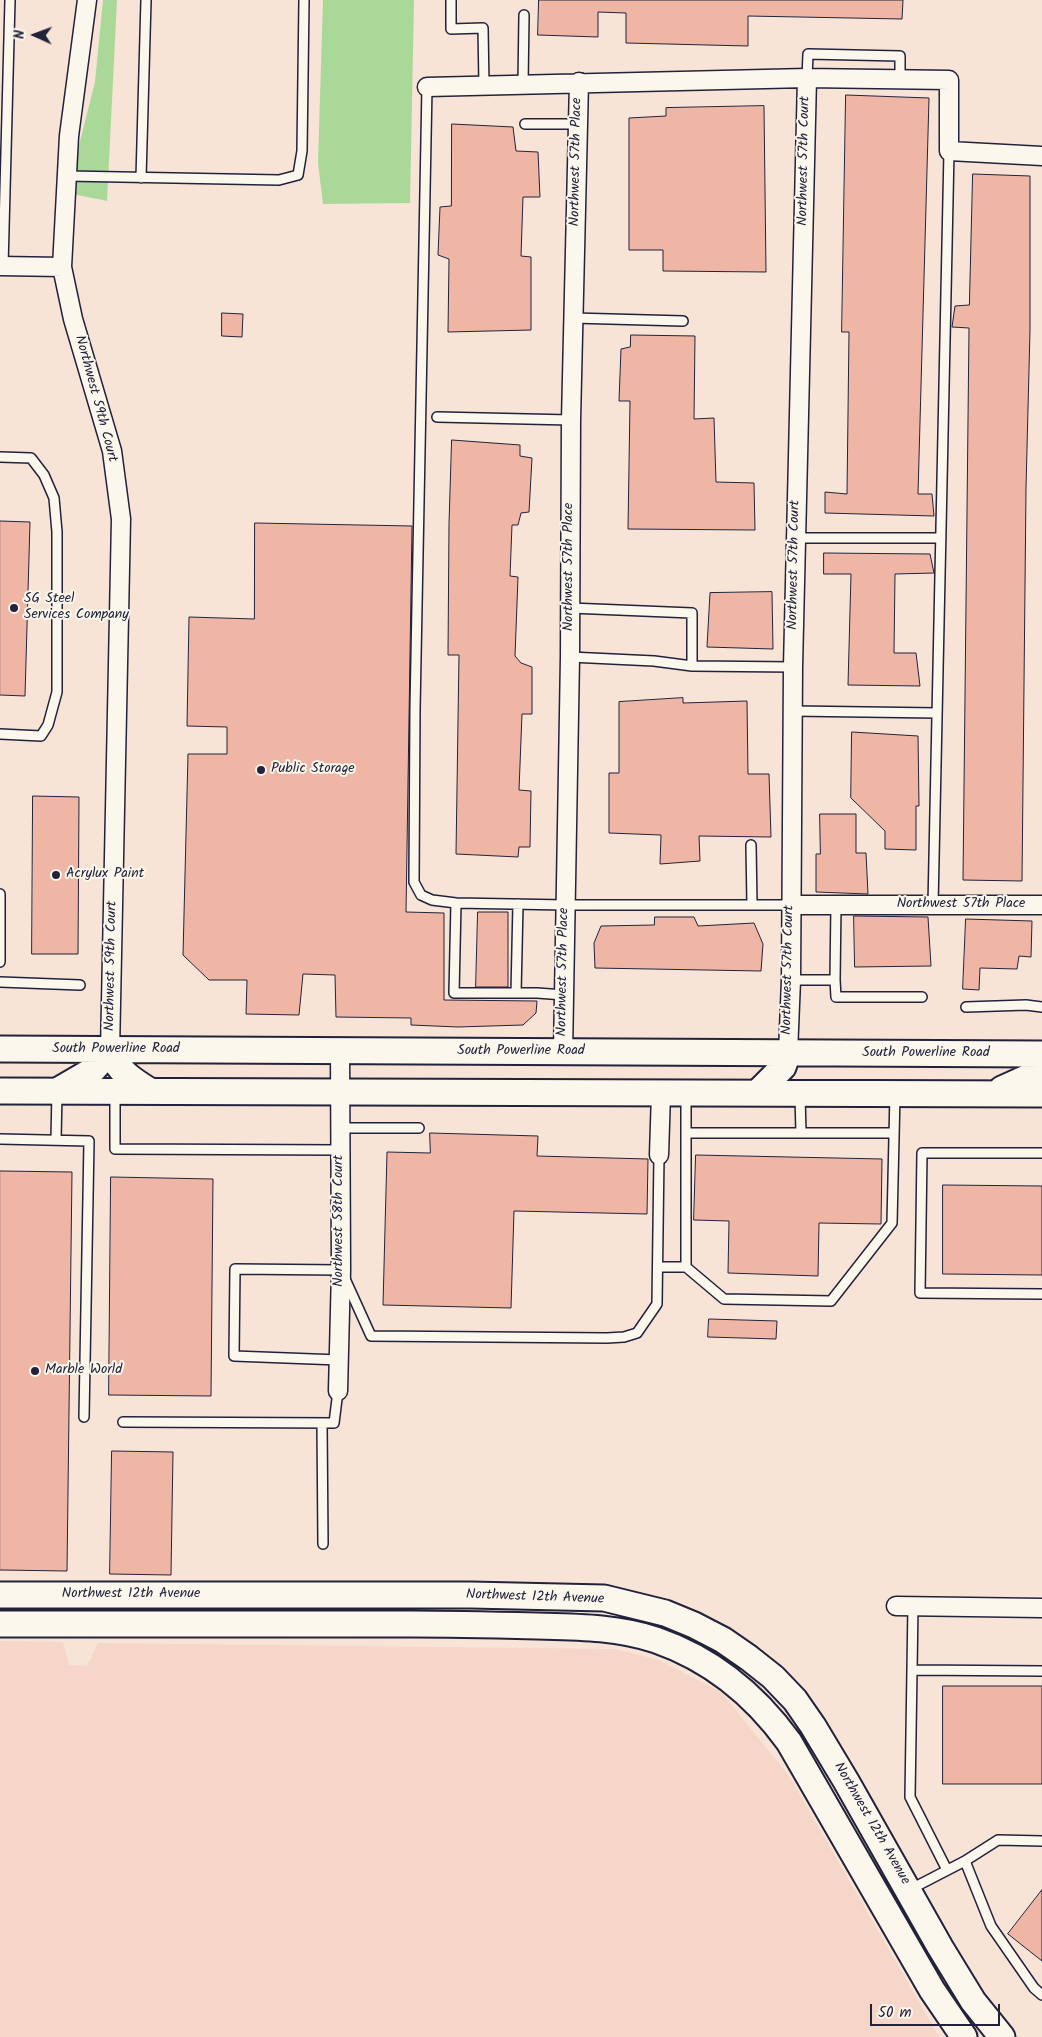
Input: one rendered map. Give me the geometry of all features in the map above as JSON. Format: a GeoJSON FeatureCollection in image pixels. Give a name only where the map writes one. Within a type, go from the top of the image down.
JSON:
{"type":"FeatureCollection","features":[{"type":"Feature","properties":{"kind":"street","name":"Northwest 59th Court"},"geometry":{"type":"LineString","coordinates":[[76,0],[80,50]]}},
{"type":"Feature","properties":{"kind":"street","name":"Northwest 59th Court"},"geometry":{"type":"LineString","coordinates":[[87,0],[69,136],[62,266],[73,319],[112,450],[121,520],[110,1051]]}},
{"type":"Feature","properties":{"kind":"street","name":"Northwest 57th Court"},"geometry":{"type":"LineString","coordinates":[[427,87],[807,78],[949,80],[949,151]]}},
{"type":"Feature","properties":{"kind":"street","name":"Northwest 57th Court"},"geometry":{"type":"LineString","coordinates":[[788,1053],[791,980],[793,667],[807,78]]}},
{"type":"Feature","properties":{"kind":"street","name":"Northwest 57th Place"},"geometry":{"type":"LineString","coordinates":[[563,1052],[570,657],[570,420],[579,82]]}},
{"type":"Feature","properties":{"kind":"street"},"geometry":{"type":"LineString","coordinates":[[949,151],[1042,156]]}},
{"type":"Feature","properties":{"kind":"street"},"geometry":{"type":"LineString","coordinates":[[2,266],[62,266]]}},
{"type":"Feature","properties":{"kind":"street","name":"Northwest 57th Place"},"geometry":{"type":"LineString","coordinates":[[790,905],[1042,905]]}},
{"type":"Feature","properties":{"kind":"street","name":"South Powerline Road"},"geometry":{"type":"LineString","coordinates":[[0,1049],[1042,1054]]}},
{"type":"Feature","properties":{"kind":"street"},"geometry":{"type":"LineString","coordinates":[[65,1091],[93,1070],[110,1051],[120,1069],[150,1091]]}},
{"type":"Feature","properties":{"kind":"street","name":"Northwest 58th Court"},"geometry":{"type":"LineString","coordinates":[[338,1391],[341,1270],[340,1051]]}},
{"type":"Feature","properties":{"kind":"street"},"geometry":{"type":"LineString","coordinates":[[757,1093],[783,1067],[788,1053]]}},
{"type":"Feature","properties":{"kind":"street"},"geometry":{"type":"LineString","coordinates":[[990,1094],[1042,1071]]}},
{"type":"Feature","properties":{"kind":"street"},"geometry":{"type":"LineString","coordinates":[[0,1090],[1042,1094]]}},
{"type":"Feature","properties":{"kind":"street"},"geometry":{"type":"LineString","coordinates":[[659,1155],[662,1093]]}},
{"type":"Feature","properties":{"kind":"street","name":"Northwest 12th Avenue"},"geometry":{"type":"LineString","coordinates":[[0,1595],[604,1598],[665,1613],[694,1625],[730,1644],[773,1677],[795,1700],[842,1773],[973,2000],[1002,2037]]}},
{"type":"Feature","properties":{"kind":"street"},"geometry":{"type":"LineString","coordinates":[[471,1596],[472,1624]]}},
{"type":"Feature","properties":{"kind":"street"},"geometry":{"type":"LineString","coordinates":[[904,1606],[1042,1608]]}},
{"type":"Feature","properties":{"kind":"street","name":"Northwest 12th Avenue"},"geometry":{"type":"LineString","coordinates":[[0,1624],[472,1624],[591,1628],[626,1632],[656,1640],[708,1664],[732,1680],[773,1720],[789,1742],[932,1990],[964,2037]]}},
{"type":"Feature","properties":{"kind":"street"},"geometry":{"type":"LineString","coordinates":[[882,1903],[908,1890]]}},
{"type":"Feature","properties":{"kind":"lane"},"geometry":{"type":"LineString","coordinates":[[2,266],[2,212],[10,0]]}},
{"type":"Feature","properties":{"kind":"lane"},"geometry":{"type":"LineString","coordinates":[[141,178],[146,0]]}},
{"type":"Feature","properties":{"kind":"lane"},"geometry":{"type":"LineString","coordinates":[[68,176],[279,180],[298,175],[302,151],[304,0]]}},
{"type":"Feature","properties":{"kind":"lane"},"geometry":{"type":"LineString","coordinates":[[451,0],[451,29],[483,28],[484,85]]}},
{"type":"Feature","properties":{"kind":"lane"},"geometry":{"type":"LineString","coordinates":[[523,84],[524,14]]}},
{"type":"Feature","properties":{"kind":"lane"},"geometry":{"type":"LineString","coordinates":[[807,78],[808,54],[900,56],[900,79]]}},
{"type":"Feature","properties":{"kind":"lane"},"geometry":{"type":"LineString","coordinates":[[427,87],[415,700],[414,882],[421,895],[432,900],[456,902],[566,905],[790,905]]}},
{"type":"Feature","properties":{"kind":"lane"},"geometry":{"type":"LineString","coordinates":[[525,124],[578,124]]}},
{"type":"Feature","properties":{"kind":"lane"},"geometry":{"type":"LineString","coordinates":[[933,905],[949,151]]}},
{"type":"Feature","properties":{"kind":"lane"},"geometry":{"type":"LineString","coordinates":[[573,318],[683,320]]}},
{"type":"Feature","properties":{"kind":"lane"},"geometry":{"type":"LineString","coordinates":[[437,417],[570,420]]}},
{"type":"Feature","properties":{"kind":"lane"},"geometry":{"type":"LineString","coordinates":[[0,457],[31,458],[44,475],[54,498],[57,532],[57,692],[48,725],[41,736],[0,734]]}},
{"type":"Feature","properties":{"kind":"lane"},"geometry":{"type":"LineString","coordinates":[[796,538],[941,538]]}},
{"type":"Feature","properties":{"kind":"lane"},"geometry":{"type":"LineString","coordinates":[[570,608],[692,613],[692,666]]}},
{"type":"Feature","properties":{"kind":"lane"},"geometry":{"type":"LineString","coordinates":[[570,657],[654,661],[692,666],[793,667]]}},
{"type":"Feature","properties":{"kind":"lane"},"geometry":{"type":"LineString","coordinates":[[793,711],[937,713]]}},
{"type":"Feature","properties":{"kind":"lane"},"geometry":{"type":"LineString","coordinates":[[751,845],[752,904]]}},
{"type":"Feature","properties":{"kind":"lane"},"geometry":{"type":"LineString","coordinates":[[0,894],[0,962]]}},
{"type":"Feature","properties":{"kind":"lane"},"geometry":{"type":"LineString","coordinates":[[456,902],[454,993],[516,993],[564,996]]}},
{"type":"Feature","properties":{"kind":"lane"},"geometry":{"type":"LineString","coordinates":[[516,993],[518,904]]}},
{"type":"Feature","properties":{"kind":"lane"},"geometry":{"type":"LineString","coordinates":[[836,905],[836,997],[922,997]]}},
{"type":"Feature","properties":{"kind":"lane"},"geometry":{"type":"LineString","coordinates":[[791,980],[835,980]]}},
{"type":"Feature","properties":{"kind":"lane"},"geometry":{"type":"LineString","coordinates":[[0,982],[80,985]]}},
{"type":"Feature","properties":{"kind":"lane"},"geometry":{"type":"LineString","coordinates":[[966,1007],[1026,1005],[1042,1007]]}},
{"type":"Feature","properties":{"kind":"lane"},"geometry":{"type":"LineString","coordinates":[[56,1140],[65,1091]]}},
{"type":"Feature","properties":{"kind":"lane"},"geometry":{"type":"LineString","coordinates":[[115,1091],[115,1149],[340,1150]]}},
{"type":"Feature","properties":{"kind":"lane"},"geometry":{"type":"LineString","coordinates":[[686,1093],[686,1267]]}},
{"type":"Feature","properties":{"kind":"lane"},"geometry":{"type":"LineString","coordinates":[[800,1094],[801,1133]]}},
{"type":"Feature","properties":{"kind":"lane"},"geometry":{"type":"LineString","coordinates":[[658,1267],[686,1267],[724,1299],[831,1301],[892,1223],[895,1094]]}},
{"type":"Feature","properties":{"kind":"lane"},"geometry":{"type":"LineString","coordinates":[[340,1128],[419,1128]]}},
{"type":"Feature","properties":{"kind":"lane"},"geometry":{"type":"LineString","coordinates":[[686,1133],[894,1133]]}},
{"type":"Feature","properties":{"kind":"lane"},"geometry":{"type":"LineString","coordinates":[[0,1139],[90,1141],[84,1417]]}},
{"type":"Feature","properties":{"kind":"lane"},"geometry":{"type":"LineString","coordinates":[[1042,1153],[922,1153],[920,1293],[1042,1294]]}},
{"type":"Feature","properties":{"kind":"lane"},"geometry":{"type":"LineString","coordinates":[[339,1360],[234,1356],[235,1269],[341,1270],[371,1336],[624,1337],[637,1333],[657,1304],[659,1155]]}},
{"type":"Feature","properties":{"kind":"lane"},"geometry":{"type":"LineString","coordinates":[[123,1422],[334,1423],[338,1391]]}},
{"type":"Feature","properties":{"kind":"lane"},"geometry":{"type":"LineString","coordinates":[[322,1423],[323,1544]]}},
{"type":"Feature","properties":{"kind":"lane"},"geometry":{"type":"LineString","coordinates":[[904,1606],[913,1670],[910,1797],[947,1870]]}},
{"type":"Feature","properties":{"kind":"lane"},"geometry":{"type":"LineString","coordinates":[[913,1670],[1042,1670]]}},
{"type":"Feature","properties":{"kind":"lane"},"geometry":{"type":"LineString","coordinates":[[908,1890],[965,1861],[998,1840],[1042,1841]]}},
{"type":"Feature","properties":{"kind":"lane"},"geometry":{"type":"LineString","coordinates":[[965,1861],[991,1926],[1034,1988],[1042,1995]]}},
{"type":"Feature","properties":{"kind":"shaded area"},"geometry":{"type":"Polygon","coordinates":[[[0,1641],[63,1642],[69,1665],[87,1666],[98,1643],[616,1649],[659,1660],[721,1692],[789,1776],[939,2037],[0,2037],[0,1641]]]}},
{"type":"Feature","properties":{"kind":"green space"},"geometry":{"type":"Polygon","coordinates":[[[103,0],[117,0],[107,201],[73,194],[74,165],[95,82],[103,0]]]}},
{"type":"Feature","properties":{"kind":"green space"},"geometry":{"type":"Polygon","coordinates":[[[323,0],[414,0],[410,203],[323,204],[318,163],[323,0]]]}},
{"type":"Feature","properties":{"kind":"building"},"geometry":{"type":"Polygon","coordinates":[[[539,0],[903,0],[902,19],[748,16],[748,46],[626,43],[626,13],[598,12],[598,37],[538,35],[539,0]]]}},
{"type":"Feature","properties":{"kind":"building"},"geometry":{"type":"Polygon","coordinates":[[[846,95],[929,98],[918,494],[932,494],[934,516],[825,513],[825,492],[847,494],[849,332],[842,332],[846,95]]]}},
{"type":"Feature","properties":{"kind":"building"},"geometry":{"type":"Polygon","coordinates":[[[764,106],[766,272],[663,271],[663,250],[629,250],[629,118],[666,116],[666,108],[764,106]]]}},
{"type":"Feature","properties":{"kind":"building"},"geometry":{"type":"Polygon","coordinates":[[[452,124],[513,127],[516,151],[538,152],[540,197],[523,197],[521,256],[531,257],[531,330],[448,332],[449,259],[438,255],[440,207],[451,206],[452,124]]]}},
{"type":"Feature","properties":{"kind":"building"},"geometry":{"type":"Polygon","coordinates":[[[973,174],[1030,176],[1030,330],[1026,488],[1022,881],[963,880],[969,328],[952,327],[955,306],[969,305],[973,174]]]}},
{"type":"Feature","properties":{"kind":"building"},"geometry":{"type":"Polygon","coordinates":[[[222,313],[243,314],[242,337],[222,336],[222,313]]]}},
{"type":"Feature","properties":{"kind":"building"},"geometry":{"type":"Polygon","coordinates":[[[631,335],[695,336],[694,419],[714,418],[716,482],[754,483],[755,530],[628,529],[630,401],[619,401],[621,349],[630,347],[631,335]]]}},
{"type":"Feature","properties":{"kind":"building"},"geometry":{"type":"Polygon","coordinates":[[[452,440],[520,445],[520,456],[532,458],[529,512],[521,513],[518,525],[512,525],[510,576],[518,577],[515,656],[521,663],[532,667],[532,714],[522,714],[519,790],[531,791],[530,847],[519,847],[518,857],[456,854],[459,655],[448,655],[452,440]]]}},
{"type":"Feature","properties":{"kind":"building","name":"SG Steel Services Company"},"geometry":{"type":"Polygon","coordinates":[[[0,521],[30,522],[25,696],[0,695],[0,521]]]}},
{"type":"Feature","properties":{"kind":"building"},"geometry":{"type":"Polygon","coordinates":[[[255,523],[412,526],[406,912],[444,913],[444,1000],[537,1001],[536,1013],[523,1025],[458,1027],[411,1025],[411,1018],[336,1017],[335,975],[303,974],[299,1015],[246,1014],[247,980],[209,980],[183,955],[188,754],[227,754],[227,727],[187,726],[189,617],[254,619],[255,523]]]}},
{"type":"Feature","properties":{"kind":"building"},"geometry":{"type":"Polygon","coordinates":[[[824,553],[930,554],[934,573],[895,574],[894,653],[916,653],[920,686],[848,685],[851,574],[824,574],[824,553]]]}},
{"type":"Feature","properties":{"kind":"building"},"geometry":{"type":"Polygon","coordinates":[[[772,592],[773,649],[707,647],[710,593],[772,592]]]}},
{"type":"Feature","properties":{"kind":"building"},"geometry":{"type":"Polygon","coordinates":[[[683,698],[683,703],[747,701],[748,774],[769,774],[771,837],[699,836],[700,861],[660,864],[661,835],[609,833],[609,773],[619,773],[619,702],[683,698]]]}},
{"type":"Feature","properties":{"kind":"building"},"geometry":{"type":"Polygon","coordinates":[[[852,732],[918,736],[919,806],[916,806],[916,850],[885,849],[885,831],[851,798],[852,732]]]}},
{"type":"Feature","properties":{"kind":"building","name":"Acrylux Paint"},"geometry":{"type":"Polygon","coordinates":[[[33,796],[79,797],[78,954],[32,954],[33,796]]]}},
{"type":"Feature","properties":{"kind":"building"},"geometry":{"type":"Polygon","coordinates":[[[820,814],[856,814],[856,853],[866,853],[868,894],[816,892],[816,854],[820,854],[820,814]]]}},
{"type":"Feature","properties":{"kind":"building"},"geometry":{"type":"Polygon","coordinates":[[[478,912],[508,912],[508,987],[476,987],[478,912]]]}},
{"type":"Feature","properties":{"kind":"building"},"geometry":{"type":"Polygon","coordinates":[[[854,916],[928,917],[931,966],[855,967],[854,916]]]}},
{"type":"Feature","properties":{"kind":"building"},"geometry":{"type":"Polygon","coordinates":[[[655,917],[694,917],[698,926],[754,923],[763,944],[761,971],[595,968],[594,943],[601,926],[654,925],[655,917]]]}},
{"type":"Feature","properties":{"kind":"building"},"geometry":{"type":"Polygon","coordinates":[[[966,919],[1032,921],[1031,957],[1019,956],[1017,969],[980,968],[979,990],[963,989],[966,919]]]}},
{"type":"Feature","properties":{"kind":"building"},"geometry":{"type":"Polygon","coordinates":[[[430,1133],[538,1136],[537,1156],[648,1159],[647,1214],[514,1211],[511,1308],[383,1305],[387,1152],[430,1153],[430,1133]]]}},
{"type":"Feature","properties":{"kind":"building"},"geometry":{"type":"Polygon","coordinates":[[[696,1155],[882,1159],[881,1224],[819,1223],[818,1276],[728,1273],[729,1221],[694,1220],[696,1155]]]}},
{"type":"Feature","properties":{"kind":"building","name":"Marble World"},"geometry":{"type":"Polygon","coordinates":[[[0,1171],[72,1172],[67,1571],[0,1570],[0,1171]]]}},
{"type":"Feature","properties":{"kind":"building"},"geometry":{"type":"Polygon","coordinates":[[[111,1177],[213,1179],[211,1396],[109,1395],[111,1177]]]}},
{"type":"Feature","properties":{"kind":"building"},"geometry":{"type":"Polygon","coordinates":[[[943,1185],[1042,1186],[1042,1275],[943,1274],[943,1185]]]}},
{"type":"Feature","properties":{"kind":"building"},"geometry":{"type":"Polygon","coordinates":[[[709,1319],[777,1321],[776,1339],[708,1337],[709,1319]]]}},
{"type":"Feature","properties":{"kind":"building"},"geometry":{"type":"Polygon","coordinates":[[[112,1451],[173,1452],[171,1575],[110,1574],[112,1451]]]}},
{"type":"Feature","properties":{"kind":"building"},"geometry":{"type":"Polygon","coordinates":[[[943,1686],[1042,1686],[1042,1784],[943,1784],[943,1686]]]}},
{"type":"Feature","properties":{"kind":"building"},"geometry":{"type":"Polygon","coordinates":[[[1042,1890],[1042,1961],[1008,1934],[1042,1890]]]}},
{"type":"Feature","properties":{"kind":"place","name":"SG Steel Services Company"},"geometry":{"type":"Point","coordinates":[14,608]}},
{"type":"Feature","properties":{"kind":"place","name":"Public Storage"},"geometry":{"type":"Point","coordinates":[261,770]}},
{"type":"Feature","properties":{"kind":"place","name":"Acrylux Paint"},"geometry":{"type":"Point","coordinates":[56,875]}},
{"type":"Feature","properties":{"kind":"place","name":"Marble World"},"geometry":{"type":"Point","coordinates":[35,1371]}}]}
